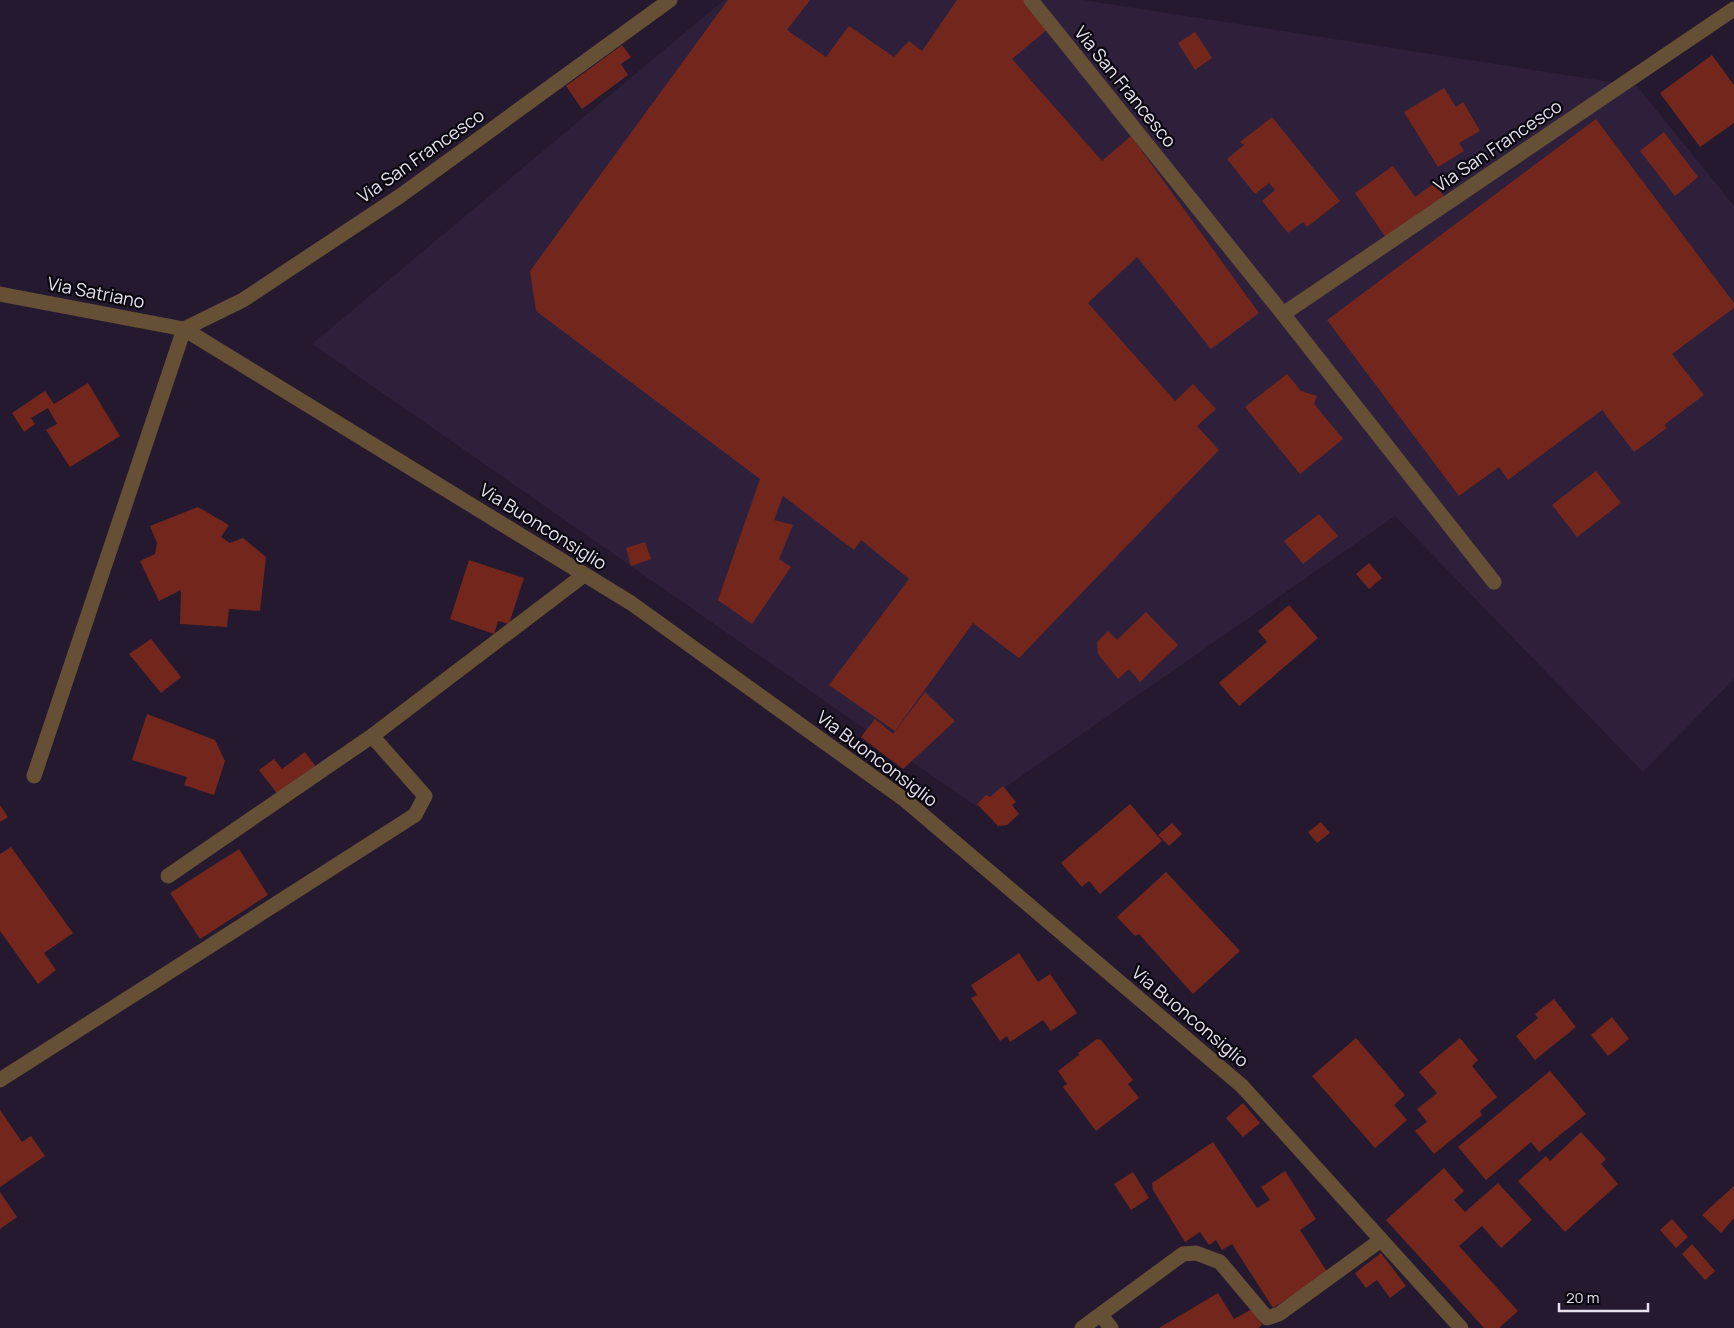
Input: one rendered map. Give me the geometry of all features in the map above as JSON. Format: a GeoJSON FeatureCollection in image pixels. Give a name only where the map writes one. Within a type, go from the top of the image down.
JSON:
{"type":"FeatureCollection","features":[{"type":"Feature","properties":{"kind":"street","name":"Via San Francesco"},"geometry":{"type":"LineString","coordinates":[[184,329],[243,300],[400,196],[670,0]]}},
{"type":"Feature","properties":{"kind":"street","name":"Via San Francesco"},"geometry":{"type":"LineString","coordinates":[[1031,0],[1283,314],[1494,582]]}},
{"type":"Feature","properties":{"kind":"street","name":"Via San Francesco"},"geometry":{"type":"LineString","coordinates":[[1283,314],[1734,9]]}},
{"type":"Feature","properties":{"kind":"street","name":"Via Satriano"},"geometry":{"type":"LineString","coordinates":[[0,294],[184,329]]}},
{"type":"Feature","properties":{"kind":"street","name":"Via Buonconsiglio"},"geometry":{"type":"LineString","coordinates":[[184,329],[631,604],[905,800],[1242,1086],[1381,1240],[1455,1326]]}},
{"type":"Feature","properties":{"kind":"street"},"geometry":{"type":"LineString","coordinates":[[34,776],[184,329]]}},
{"type":"Feature","properties":{"kind":"street"},"geometry":{"type":"LineString","coordinates":[[168,876],[372,736],[584,575]]}},
{"type":"Feature","properties":{"kind":"street"},"geometry":{"type":"LineString","coordinates":[[0,1080],[415,815],[425,796],[372,736]]}},
{"type":"Feature","properties":{"kind":"street"},"geometry":{"type":"LineString","coordinates":[[1082,1328],[1183,1254],[1196,1254],[1220,1262],[1267,1318],[1279,1314],[1381,1240]]}},
{"type":"Feature","properties":{"kind":"street"},"geometry":{"type":"LineString","coordinates":[[1101,1315],[1111,1328]]}},
{"type":"Feature","properties":{"kind":"shaded area"},"geometry":{"type":"Polygon","coordinates":[[[724,0],[1083,0],[1637,86],[1734,206],[1734,679],[1643,772],[1395,516],[977,807],[312,344],[724,0]]]}},
{"type":"Feature","properties":{"kind":"building"},"geometry":{"type":"Polygon","coordinates":[[[728,0],[810,0],[787,30],[826,57],[849,26],[894,57],[909,41],[922,51],[957,0],[1026,0],[1049,28],[1012,59],[1102,161],[1131,136],[1259,313],[1211,349],[1137,257],[1088,303],[1175,401],[1193,384],[1216,409],[1197,426],[1219,450],[1019,658],[973,623],[895,731],[829,685],[909,579],[861,540],[854,550],[783,496],[774,520],[793,525],[779,559],[791,567],[752,624],[718,600],[760,479],[536,311],[530,271],[728,0]]]}},
{"type":"Feature","properties":{"kind":"building"},"geometry":{"type":"Polygon","coordinates":[[[1195,32],[1212,58],[1195,70],[1178,43],[1195,32]]]}},
{"type":"Feature","properties":{"kind":"building"},"geometry":{"type":"Polygon","coordinates":[[[622,45],[631,57],[621,64],[628,75],[582,109],[566,86],[622,45]]]}},
{"type":"Feature","properties":{"kind":"building"},"geometry":{"type":"Polygon","coordinates":[[[1712,55],[1734,85],[1734,123],[1700,147],[1660,93],[1712,55]]]}},
{"type":"Feature","properties":{"kind":"building"},"geometry":{"type":"Polygon","coordinates":[[[1444,88],[1456,107],[1463,102],[1480,131],[1459,143],[1464,151],[1438,167],[1404,112],[1444,88]]]}},
{"type":"Feature","properties":{"kind":"building"},"geometry":{"type":"Polygon","coordinates":[[[1272,117],[1340,201],[1307,227],[1303,222],[1288,233],[1262,201],[1275,190],[1269,183],[1255,194],[1227,159],[1244,145],[1240,142],[1272,117]]]}},
{"type":"Feature","properties":{"kind":"building"},"geometry":{"type":"Polygon","coordinates":[[[1596,119],[1734,303],[1734,308],[1672,354],[1704,395],[1664,425],[1667,428],[1634,452],[1602,410],[1508,480],[1499,467],[1459,496],[1327,320],[1596,119]]]}},
{"type":"Feature","properties":{"kind":"building"},"geometry":{"type":"Polygon","coordinates":[[[1664,132],[1698,177],[1675,196],[1640,151],[1664,132]]]}},
{"type":"Feature","properties":{"kind":"building"},"geometry":{"type":"Polygon","coordinates":[[[1393,166],[1415,197],[1435,183],[1447,201],[1389,242],[1355,193],[1393,166]]]}},
{"type":"Feature","properties":{"kind":"building"},"geometry":{"type":"Polygon","coordinates":[[[1287,374],[1301,391],[1317,396],[1314,404],[1343,439],[1300,474],[1245,407],[1287,374]]]}},
{"type":"Feature","properties":{"kind":"building"},"geometry":{"type":"Polygon","coordinates":[[[88,383],[120,436],[70,467],[46,430],[57,424],[48,408],[31,418],[35,424],[24,432],[12,413],[45,391],[54,404],[88,383]]]}},
{"type":"Feature","properties":{"kind":"building"},"geometry":{"type":"Polygon","coordinates":[[[1596,471],[1621,503],[1577,537],[1552,505],[1596,471]]]}},
{"type":"Feature","properties":{"kind":"building"},"geometry":{"type":"Polygon","coordinates":[[[198,507],[229,525],[221,537],[230,543],[243,538],[266,557],[260,611],[229,609],[227,627],[180,624],[181,590],[159,601],[140,561],[155,554],[157,543],[150,526],[198,507]]]}},
{"type":"Feature","properties":{"kind":"building"},"geometry":{"type":"Polygon","coordinates":[[[1319,514],[1338,536],[1303,564],[1284,541],[1319,514]]]}},
{"type":"Feature","properties":{"kind":"building"},"geometry":{"type":"Polygon","coordinates":[[[645,542],[651,559],[631,566],[626,548],[645,542]]]}},
{"type":"Feature","properties":{"kind":"building"},"geometry":{"type":"Polygon","coordinates":[[[469,560],[524,578],[509,624],[498,621],[494,634],[450,619],[469,560]]]}},
{"type":"Feature","properties":{"kind":"building"},"geometry":{"type":"Polygon","coordinates":[[[1369,563],[1382,578],[1369,589],[1356,574],[1369,563]]]}},
{"type":"Feature","properties":{"kind":"building"},"geometry":{"type":"Polygon","coordinates":[[[1289,605],[1318,638],[1239,706],[1219,683],[1267,642],[1258,631],[1289,605]]]}},
{"type":"Feature","properties":{"kind":"building"},"geometry":{"type":"Polygon","coordinates":[[[1146,612],[1178,645],[1140,682],[1129,669],[1118,679],[1098,654],[1097,642],[1108,631],[1117,640],[1146,612]]]}},
{"type":"Feature","properties":{"kind":"building"},"geometry":{"type":"Polygon","coordinates":[[[151,639],[181,677],[161,693],[129,654],[151,639]]]}},
{"type":"Feature","properties":{"kind":"building"},"geometry":{"type":"Polygon","coordinates":[[[925,692],[955,721],[903,769],[861,737],[875,719],[893,734],[925,692]]]}},
{"type":"Feature","properties":{"kind":"building"},"geometry":{"type":"Polygon","coordinates":[[[147,714],[215,740],[225,761],[214,795],[184,785],[187,777],[132,760],[147,714]]]}},
{"type":"Feature","properties":{"kind":"building"},"geometry":{"type":"Polygon","coordinates":[[[305,752],[317,768],[279,796],[259,770],[274,759],[282,769],[305,752]]]}},
{"type":"Feature","properties":{"kind":"building"},"geometry":{"type":"Polygon","coordinates":[[[1003,786],[1016,802],[1012,805],[1019,814],[1007,825],[998,826],[977,804],[986,795],[990,797],[1003,786]]]}},
{"type":"Feature","properties":{"kind":"building"},"geometry":{"type":"Polygon","coordinates":[[[1130,804],[1162,841],[1100,894],[1089,881],[1082,887],[1061,863],[1130,804]]]}},
{"type":"Feature","properties":{"kind":"building"},"geometry":{"type":"Polygon","coordinates":[[[0,805],[8,817],[0,822],[0,805]]]}},
{"type":"Feature","properties":{"kind":"building"},"geometry":{"type":"Polygon","coordinates":[[[1321,822],[1330,833],[1317,843],[1308,832],[1321,822]]]}},
{"type":"Feature","properties":{"kind":"building"},"geometry":{"type":"Polygon","coordinates":[[[1172,823],[1182,834],[1169,846],[1158,835],[1172,823]]]}},
{"type":"Feature","properties":{"kind":"building"},"geometry":{"type":"Polygon","coordinates":[[[11,847],[73,933],[44,953],[56,970],[38,984],[0,931],[0,854],[11,847]]]}},
{"type":"Feature","properties":{"kind":"building"},"geometry":{"type":"Polygon","coordinates":[[[239,849],[268,895],[200,939],[170,893],[239,849]]]}},
{"type":"Feature","properties":{"kind":"building"},"geometry":{"type":"Polygon","coordinates":[[[1166,872],[1240,951],[1193,994],[1139,934],[1135,936],[1117,917],[1166,872]]]}},
{"type":"Feature","properties":{"kind":"building"},"geometry":{"type":"Polygon","coordinates":[[[1019,953],[1038,982],[1050,974],[1077,1013],[1051,1031],[1043,1020],[1010,1042],[1007,1036],[1000,1041],[971,998],[977,995],[971,985],[1019,953]]]}},
{"type":"Feature","properties":{"kind":"building"},"geometry":{"type":"Polygon","coordinates":[[[1554,999],[1576,1027],[1535,1060],[1516,1036],[1538,1018],[1535,1014],[1554,999]]]}},
{"type":"Feature","properties":{"kind":"building"},"geometry":{"type":"Polygon","coordinates":[[[1612,1017],[1629,1039],[1608,1056],[1591,1035],[1612,1017]]]}},
{"type":"Feature","properties":{"kind":"building"},"geometry":{"type":"Polygon","coordinates":[[[1356,1038],[1405,1095],[1394,1105],[1407,1120],[1375,1148],[1312,1076],[1356,1038]]]}},
{"type":"Feature","properties":{"kind":"building"},"geometry":{"type":"Polygon","coordinates":[[[1460,1038],[1478,1060],[1472,1066],[1497,1097],[1480,1111],[1482,1115],[1434,1154],[1415,1131],[1427,1122],[1417,1109],[1437,1093],[1419,1072],[1460,1038]]]}},
{"type":"Feature","properties":{"kind":"building"},"geometry":{"type":"Polygon","coordinates":[[[1097,1039],[1101,1040],[1133,1080],[1128,1084],[1139,1098],[1096,1131],[1063,1087],[1067,1084],[1058,1071],[1097,1039]]]}},
{"type":"Feature","properties":{"kind":"building"},"geometry":{"type":"Polygon","coordinates":[[[1550,1071],[1586,1114],[1539,1152],[1531,1142],[1486,1180],[1458,1147],[1550,1071]]]}},
{"type":"Feature","properties":{"kind":"building"},"geometry":{"type":"Polygon","coordinates":[[[1243,1103],[1260,1123],[1243,1137],[1226,1118],[1243,1103]]]}},
{"type":"Feature","properties":{"kind":"building"},"geometry":{"type":"Polygon","coordinates":[[[0,1110],[22,1142],[31,1136],[45,1156],[0,1187],[0,1110]]]}},
{"type":"Feature","properties":{"kind":"building"},"geometry":{"type":"Polygon","coordinates":[[[1581,1132],[1606,1159],[1601,1164],[1618,1184],[1565,1232],[1518,1181],[1546,1156],[1550,1161],[1581,1132]]]}},
{"type":"Feature","properties":{"kind":"building"},"geometry":{"type":"Polygon","coordinates":[[[1213,1142],[1257,1208],[1270,1200],[1261,1187],[1285,1171],[1316,1219],[1300,1230],[1328,1273],[1273,1308],[1232,1244],[1222,1250],[1216,1240],[1209,1245],[1200,1232],[1185,1242],[1153,1190],[1152,1183],[1213,1142]]]}},
{"type":"Feature","properties":{"kind":"building"},"geometry":{"type":"Polygon","coordinates":[[[1444,1168],[1464,1191],[1454,1200],[1465,1212],[1498,1183],[1532,1220],[1501,1248],[1482,1226],[1459,1246],[1518,1311],[1499,1328],[1484,1328],[1386,1220],[1444,1168]]]}},
{"type":"Feature","properties":{"kind":"building"},"geometry":{"type":"Polygon","coordinates":[[[1133,1172],[1149,1198],[1131,1210],[1114,1184],[1133,1172]]]}},
{"type":"Feature","properties":{"kind":"building"},"geometry":{"type":"Polygon","coordinates":[[[1734,1186],[1734,1218],[1721,1233],[1702,1215],[1734,1186]]]}},
{"type":"Feature","properties":{"kind":"building"},"geometry":{"type":"Polygon","coordinates":[[[0,1192],[17,1217],[0,1229],[0,1192]]]}},
{"type":"Feature","properties":{"kind":"building"},"geometry":{"type":"Polygon","coordinates":[[[1672,1219],[1688,1237],[1676,1248],[1660,1230],[1672,1219]]]}},
{"type":"Feature","properties":{"kind":"building"},"geometry":{"type":"Polygon","coordinates":[[[1692,1244],[1715,1271],[1705,1280],[1682,1254],[1692,1244]]]}},
{"type":"Feature","properties":{"kind":"building"},"geometry":{"type":"Polygon","coordinates":[[[1381,1253],[1406,1286],[1390,1298],[1377,1280],[1366,1288],[1355,1273],[1381,1253]]]}},
{"type":"Feature","properties":{"kind":"building"},"geometry":{"type":"Polygon","coordinates":[[[1218,1293],[1234,1319],[1252,1309],[1262,1325],[1258,1328],[1159,1328],[1218,1293]]]}}]}
